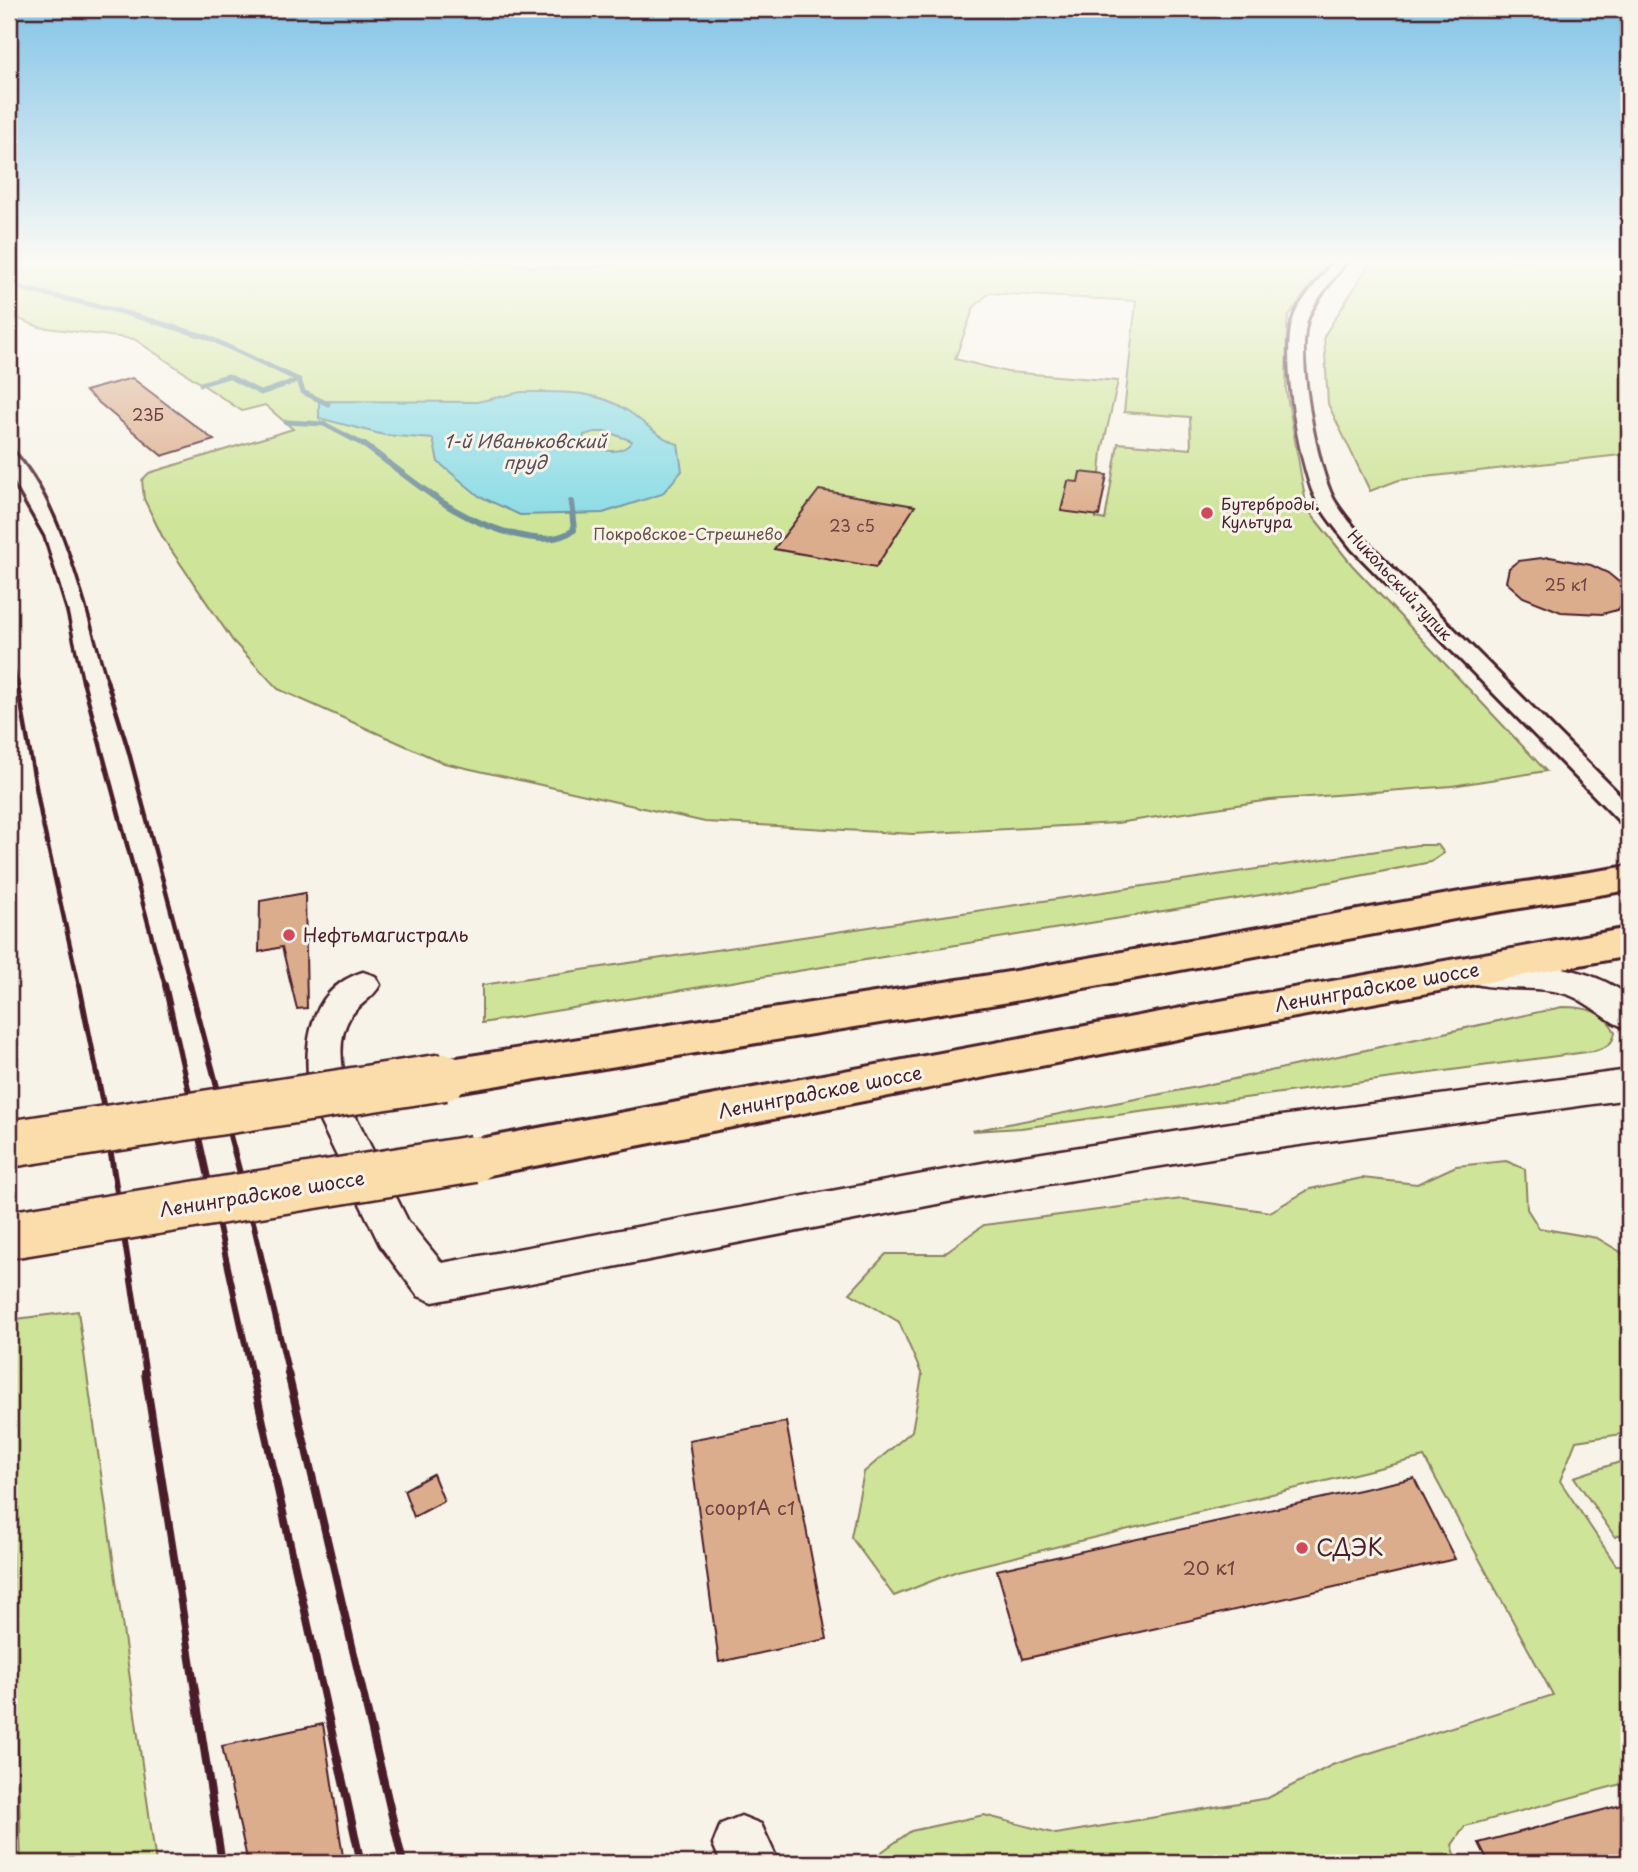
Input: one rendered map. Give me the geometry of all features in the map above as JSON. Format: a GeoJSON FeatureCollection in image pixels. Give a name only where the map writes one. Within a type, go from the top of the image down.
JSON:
{"type":"FeatureCollection","features":[{"type":"Feature","properties":{"kind":"main road"},"geometry":{"type":"LineString","coordinates":[[9,1144],[1009,987],[1460,905],[1629,878]]}},
{"type":"Feature","properties":{"kind":"main road","name":"Ленинградское шоссе"},"geometry":{"type":"LineString","coordinates":[[9,1235],[474,1159],[1190,1021],[1629,942]]}},
{"type":"Feature","properties":{"kind":"street","name":"Никольский тупик"},"geometry":{"type":"LineString","coordinates":[[1298,347],[1307,430],[1321,491],[1334,513],[1359,545],[1629,818]]}},
{"type":"Feature","properties":{"kind":"street"},"geometry":{"type":"LineString","coordinates":[[1453,973],[1521,974],[1572,982],[1618,1004],[1629,1016]]}},
{"type":"Feature","properties":{"kind":"street"},"geometry":{"type":"LineString","coordinates":[[363,985],[350,992],[333,1015],[325,1038],[322,1069],[326,1088],[333,1109],[394,1233],[433,1283],[999,1175],[1243,1137],[1629,1084]]}},
{"type":"Feature","properties":{"kind":"green space","name":"Покровское-Стрешнево"},"geometry":{"type":"Polygon","coordinates":[[[147,347],[959,347],[955,359],[1007,372],[1118,381],[1102,451],[1096,518],[1105,520],[1118,443],[1191,449],[1190,417],[1124,412],[1131,347],[1287,347],[1286,390],[1307,509],[1352,565],[1546,771],[1452,786],[1270,800],[1117,823],[913,834],[705,822],[444,763],[278,689],[233,641],[163,538],[144,499],[142,480],[149,473],[293,429],[265,405],[242,411],[147,347]]]}},
{"type":"Feature","properties":{"kind":"green space"},"geometry":{"type":"Polygon","coordinates":[[[1325,347],[1629,347],[1629,454],[1399,480],[1370,491],[1328,404],[1325,347]]]}},
{"type":"Feature","properties":{"kind":"green space"},"geometry":{"type":"Polygon","coordinates":[[[1417,845],[1438,845],[1444,853],[1431,862],[1273,893],[482,1023],[482,985],[1417,845]]]}},
{"type":"Feature","properties":{"kind":"green space"},"geometry":{"type":"Polygon","coordinates":[[[1562,1007],[1586,1009],[1599,1014],[1615,1032],[1611,1043],[1594,1051],[1021,1128],[972,1131],[1202,1086],[1562,1007]]]}},
{"type":"Feature","properties":{"kind":"green space"},"geometry":{"type":"Polygon","coordinates":[[[1506,1161],[1525,1169],[1527,1209],[1539,1228],[1597,1238],[1629,1257],[1629,1433],[1576,1441],[1560,1481],[1616,1565],[1629,1565],[1629,1782],[1465,1826],[1452,1845],[1458,1863],[866,1863],[911,1831],[984,1815],[1056,1834],[1268,1798],[1332,1765],[1553,1695],[1424,1457],[957,1571],[894,1596],[851,1537],[864,1472],[912,1431],[922,1375],[899,1322],[850,1293],[886,1254],[943,1254],[984,1225],[1182,1199],[1270,1212],[1310,1189],[1362,1178],[1417,1184],[1456,1166],[1506,1161]]]}},
{"type":"Feature","properties":{"kind":"green space"},"geometry":{"type":"Polygon","coordinates":[[[78,1311],[156,1863],[21,1863],[9,1426],[9,1320],[78,1311]]]}},
{"type":"Feature","properties":{"kind":"green space"},"geometry":{"type":"Polygon","coordinates":[[[1629,1459],[1629,1532],[1615,1537],[1574,1477],[1629,1459]]]}},
{"type":"Feature","properties":{"kind":"water","name":"1-й Иваньковский пруд"},"geometry":{"type":"Polygon","coordinates":[[[521,392],[576,393],[603,399],[628,411],[658,434],[678,444],[682,471],[662,494],[603,513],[520,515],[479,496],[438,462],[433,439],[384,435],[319,418],[319,401],[477,402],[521,392]],[[608,432],[584,435],[583,442],[595,448],[616,451],[628,446],[632,441],[608,432]]]}},
{"type":"Feature","properties":{"kind":"building"},"geometry":{"type":"Polygon","coordinates":[[[132,378],[214,440],[162,456],[85,391],[132,378]]]}},
{"type":"Feature","properties":{"kind":"building"},"geometry":{"type":"Polygon","coordinates":[[[1080,472],[1107,475],[1099,516],[1061,511],[1068,481],[1078,482],[1080,472]]]}},
{"type":"Feature","properties":{"kind":"building"},"geometry":{"type":"Polygon","coordinates":[[[819,490],[915,506],[876,567],[774,549],[819,490]]]}},
{"type":"Feature","properties":{"kind":"building"},"geometry":{"type":"Polygon","coordinates":[[[1550,557],[1591,565],[1608,573],[1620,583],[1626,593],[1625,603],[1617,610],[1602,614],[1561,612],[1523,597],[1506,582],[1509,568],[1518,561],[1550,557]]]}},
{"type":"Feature","properties":{"kind":"building"},"geometry":{"type":"Polygon","coordinates":[[[305,893],[307,1008],[297,1009],[282,947],[259,952],[260,901],[305,893]]]}},
{"type":"Feature","properties":{"kind":"building"},"geometry":{"type":"Polygon","coordinates":[[[786,1422],[827,1639],[719,1662],[689,1440],[786,1422]]]}},
{"type":"Feature","properties":{"kind":"building"},"geometry":{"type":"Polygon","coordinates":[[[433,1474],[444,1501],[414,1517],[404,1490],[433,1474]]]}},
{"type":"Feature","properties":{"kind":"building"},"geometry":{"type":"Polygon","coordinates":[[[1414,1478],[1455,1559],[1023,1659],[997,1570],[1414,1478]]]}},
{"type":"Feature","properties":{"kind":"building"},"geometry":{"type":"Polygon","coordinates":[[[323,1724],[344,1863],[248,1863],[222,1746],[323,1724]]]}},
{"type":"Feature","properties":{"kind":"building"},"geometry":{"type":"Polygon","coordinates":[[[1629,1803],[1629,1863],[1489,1863],[1479,1843],[1629,1803]]]}},
{"type":"Feature","properties":{"kind":"waterway"},"geometry":{"type":"LineString","coordinates":[[229,347],[299,380]]}},
{"type":"Feature","properties":{"kind":"waterway"},"geometry":{"type":"LineString","coordinates":[[201,384],[228,376],[261,393],[299,380]]}},
{"type":"Feature","properties":{"kind":"waterway"},"geometry":{"type":"LineString","coordinates":[[299,380],[303,392],[328,404]]}},
{"type":"Feature","properties":{"kind":"waterway"},"geometry":{"type":"LineString","coordinates":[[286,422],[324,424],[365,445]]}},
{"type":"Feature","properties":{"kind":"waterway"},"geometry":{"type":"LineString","coordinates":[[365,445],[437,499],[498,530],[536,538],[561,536],[574,530],[571,502]]}},
{"type":"Feature","properties":{"kind":"railway"},"geometry":{"type":"LineString","coordinates":[[9,445],[28,468],[58,525],[81,590],[108,683]]}},
{"type":"Feature","properties":{"kind":"railway"},"geometry":{"type":"LineString","coordinates":[[9,476],[44,537],[67,612],[83,683]]}},
{"type":"Feature","properties":{"kind":"railway"},"geometry":{"type":"LineString","coordinates":[[9,649],[17,683]]}},
{"type":"Feature","properties":{"kind":"railway"},"geometry":{"type":"LineString","coordinates":[[17,681],[42,820],[79,986]]}},
{"type":"Feature","properties":{"kind":"railway"},"geometry":{"type":"LineString","coordinates":[[83,681],[165,986]]}},
{"type":"Feature","properties":{"kind":"railway"},"geometry":{"type":"LineString","coordinates":[[107,681],[128,749],[191,986]]}},
{"type":"Feature","properties":{"kind":"railway"},"geometry":{"type":"LineString","coordinates":[[79,985],[103,1104],[146,1375]]}},
{"type":"Feature","properties":{"kind":"railway"},"geometry":{"type":"LineString","coordinates":[[165,985],[252,1375]]}},
{"type":"Feature","properties":{"kind":"railway"},"geometry":{"type":"LineString","coordinates":[[190,985],[254,1226],[289,1375]]}},
{"type":"Feature","properties":{"kind":"railway"},"geometry":{"type":"LineString","coordinates":[[145,1373],[222,1863]]}},
{"type":"Feature","properties":{"kind":"railway"},"geometry":{"type":"LineString","coordinates":[[252,1373],[361,1863]]}},
{"type":"Feature","properties":{"kind":"railway"},"geometry":{"type":"LineString","coordinates":[[288,1373],[403,1863]]}},
{"type":"Feature","properties":{"kind":"place","name":"Бутерброды. Культура"},"geometry":{"type":"Point","coordinates":[1207,513]}},
{"type":"Feature","properties":{"kind":"place","name":"Нефтьмагистраль"},"geometry":{"type":"Point","coordinates":[289,935]}},
{"type":"Feature","properties":{"kind":"place","name":"СДЭК"},"geometry":{"type":"Point","coordinates":[1302,1548]}}]}
